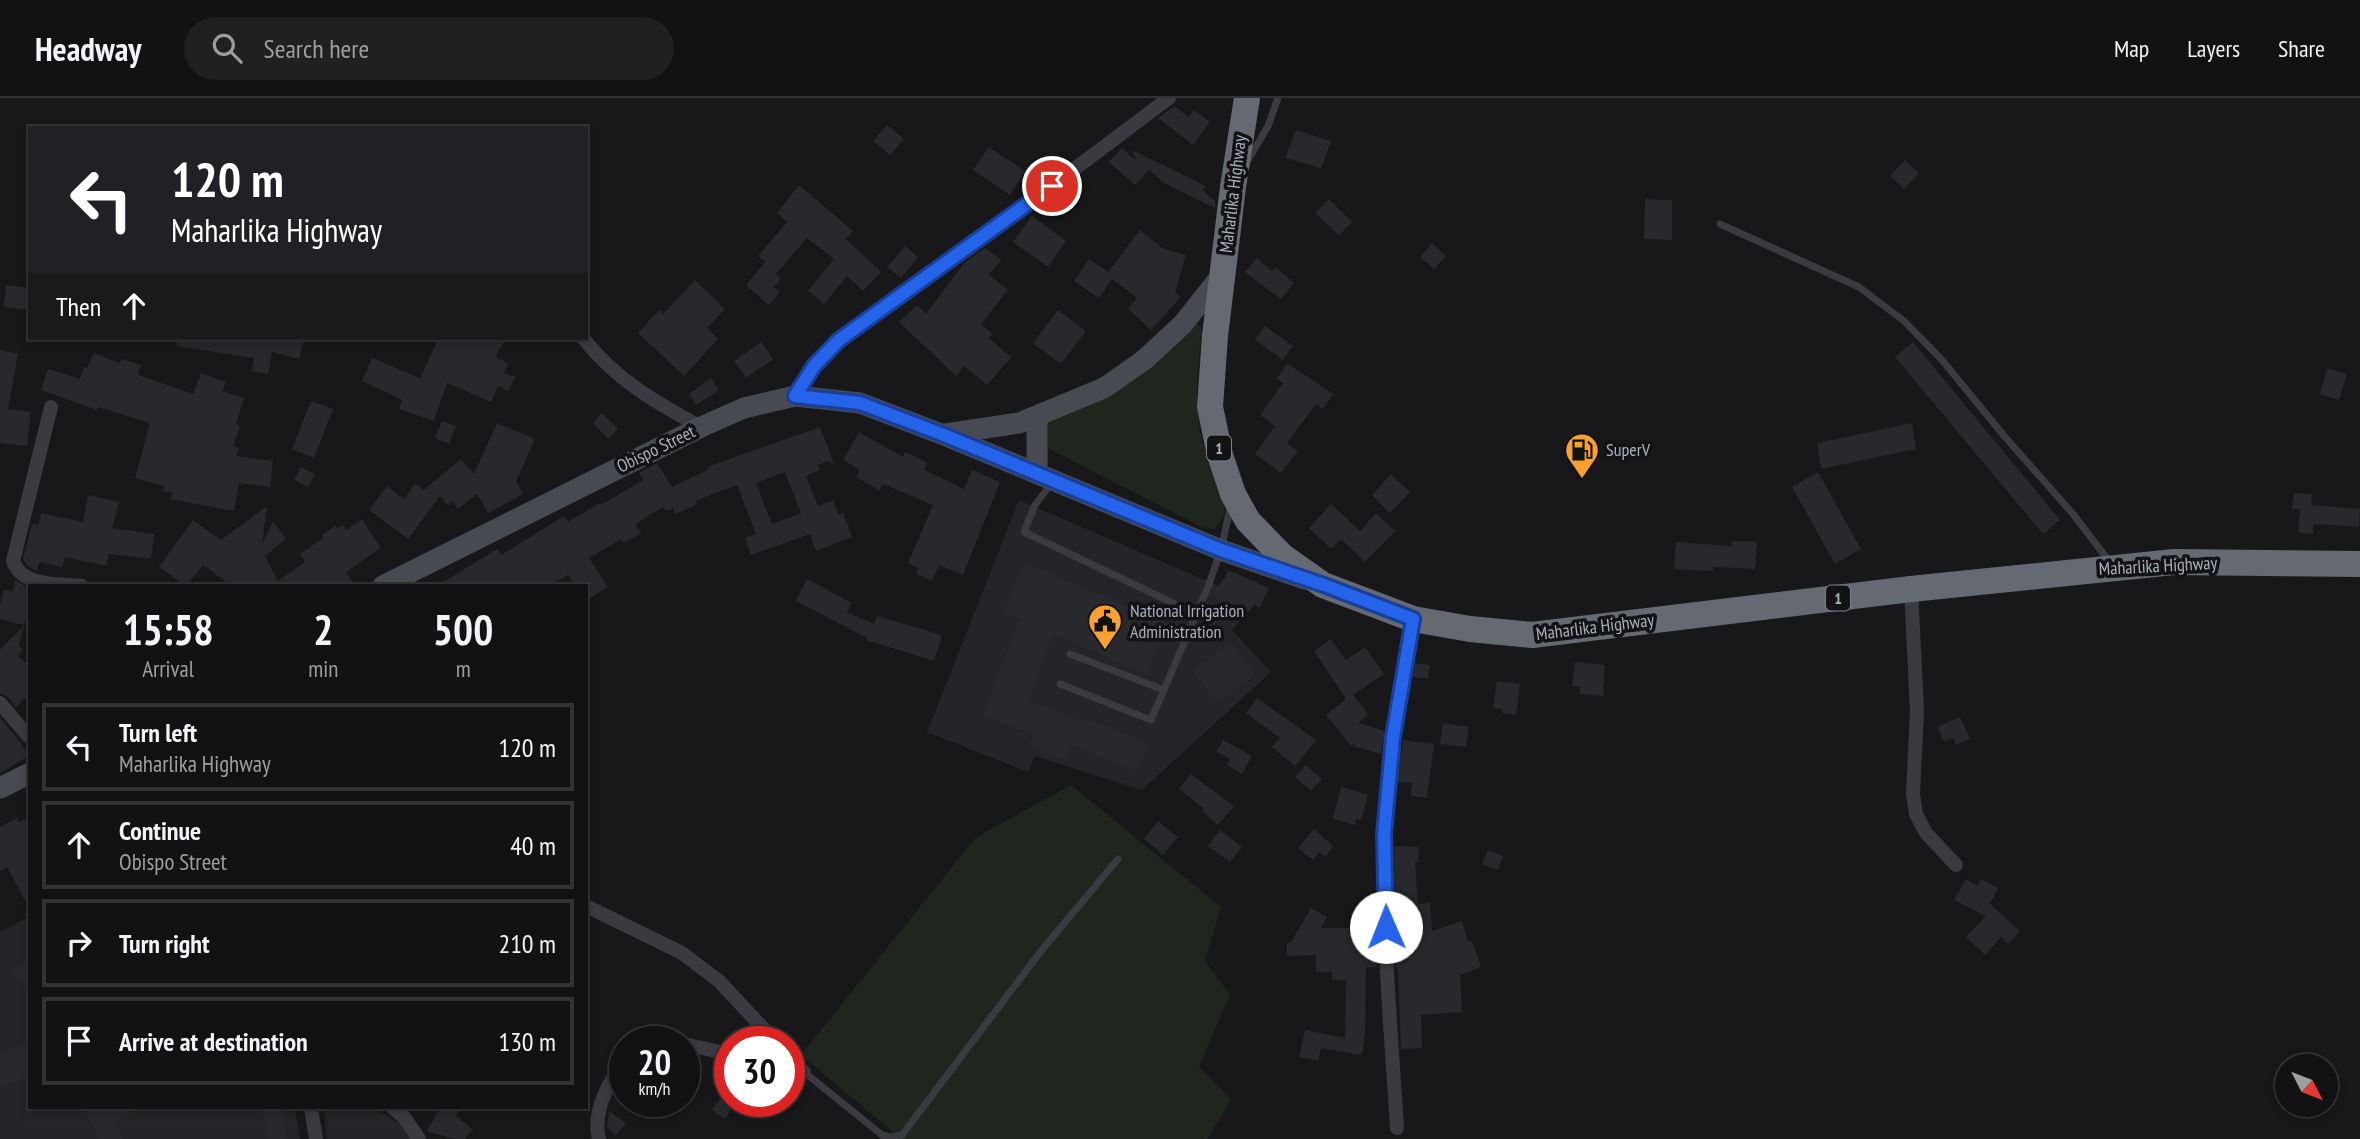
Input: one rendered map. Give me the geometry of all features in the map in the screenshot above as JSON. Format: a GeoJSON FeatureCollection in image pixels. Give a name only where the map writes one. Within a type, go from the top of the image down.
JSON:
{"type":"FeatureCollection","features":[{"type":"Feature","properties":{"kind":"highway","name":"Maharlika Highway"},"geometry":{"type":"LineString","coordinates":[[1243,100],[1215,336],[1210,407],[1220,455],[1233,494],[1248,521],[1283,557],[1324,585],[1413,619],[1471,629],[1532,635],[2114,567],[2174,562],[2360,564]]}},
{"type":"Feature","properties":{"kind":"street"},"geometry":{"type":"LineString","coordinates":[[795,396],[814,366],[839,340],[1169,98]]}},
{"type":"Feature","properties":{"kind":"street","name":"Obispo Street"},"geometry":{"type":"LineString","coordinates":[[944,435],[1019,423],[1104,388],[1144,360],[1183,324],[1224,272]]}},
{"type":"Feature","properties":{"kind":"street"},"geometry":{"type":"LineString","coordinates":[[585,340],[621,379],[701,427]]}},
{"type":"Feature","properties":{"kind":"street","name":"Obispo Street"},"geometry":{"type":"LineString","coordinates":[[387,584],[701,427],[744,408],[795,396],[860,403],[1221,550],[1324,585]]}},
{"type":"Feature","properties":{"kind":"street"},"geometry":{"type":"LineString","coordinates":[[51,407],[13,561],[22,576],[33,581],[62,584]]}},
{"type":"Feature","properties":{"kind":"street"},"geometry":{"type":"LineString","coordinates":[[1037,416],[1045,477]]}},
{"type":"Feature","properties":{"kind":"street"},"geometry":{"type":"LineString","coordinates":[[1911,589],[1917,710],[1913,794],[1916,814],[1926,833],[1956,865]]}},
{"type":"Feature","properties":{"kind":"street"},"geometry":{"type":"LineString","coordinates":[[1397,1128],[1386,950],[1384,834],[1393,737],[1413,619]]}},
{"type":"Feature","properties":{"kind":"street"},"geometry":{"type":"LineString","coordinates":[[0,703],[28,736]]}},
{"type":"Feature","properties":{"kind":"street"},"geometry":{"type":"LineString","coordinates":[[0,789],[28,773]]}},
{"type":"Feature","properties":{"kind":"street"},"geometry":{"type":"LineString","coordinates":[[588,907],[682,953],[719,981],[761,1026]]}},
{"type":"Feature","properties":{"kind":"street"},"geometry":{"type":"LineString","coordinates":[[599,1139],[595,1126],[599,1106],[609,1089]]}},
{"type":"Feature","properties":{"kind":"street"},"geometry":{"type":"LineString","coordinates":[[311,1109],[316,1139]]}},
{"type":"Feature","properties":{"kind":"street"},"geometry":{"type":"LineString","coordinates":[[394,1109],[404,1117],[419,1139]]}},
{"type":"Feature","properties":{"kind":"lane"},"geometry":{"type":"LineString","coordinates":[[1233,187],[1268,126],[1278,98]]}},
{"type":"Feature","properties":{"kind":"lane"},"geometry":{"type":"LineString","coordinates":[[1720,225],[1859,288],[1904,321],[1942,359],[2005,437],[2073,514],[2114,567]]}},
{"type":"Feature","properties":{"kind":"lane"},"geometry":{"type":"LineString","coordinates":[[1045,477],[1024,532],[1196,614]]}},
{"type":"Feature","properties":{"kind":"lane"},"geometry":{"type":"LineString","coordinates":[[1060,684],[1151,720],[1221,550],[1233,494]]}},
{"type":"Feature","properties":{"kind":"lane"},"geometry":{"type":"LineString","coordinates":[[1070,654],[1164,690]]}},
{"type":"Feature","properties":{"kind":"lane"},"geometry":{"type":"LineString","coordinates":[[805,1073],[882,1135],[901,1135],[1041,951],[1118,859]]}},
{"type":"Feature","properties":{"kind":"shaded area"},"geometry":{"type":"Polygon","coordinates":[[[1197,323],[1202,328],[1197,384],[1199,426],[1204,447],[1226,500],[1223,516],[1214,529],[1202,527],[1045,447],[1044,423],[1092,405],[1134,379],[1191,325],[1197,323]]]}},
{"type":"Feature","properties":{"kind":"shaded area","name":"National Irrigation Administration"},"geometry":{"type":"Polygon","coordinates":[[[1019,500],[1219,586],[1242,619],[1232,630],[1271,672],[1142,790],[1035,756],[1028,772],[927,732],[1019,500]]]}},
{"type":"Feature","properties":{"kind":"shaded area"},"geometry":{"type":"Polygon","coordinates":[[[1071,785],[1221,907],[1205,961],[1230,995],[1199,1066],[1231,1100],[1207,1139],[901,1139],[805,1058],[805,1050],[975,838],[1071,785]]]}},
{"type":"Feature","properties":{"kind":"shaded area"},"geometry":{"type":"Polygon","coordinates":[[[28,917],[28,1109],[295,1109],[300,1139],[0,1139],[0,932],[28,917]]]}},
{"type":"Feature","properties":{"kind":"shaded area"},"geometry":{"type":"Polygon","coordinates":[[[324,1109],[376,1109],[410,1129],[414,1139],[327,1139],[324,1109]]]}},
{"type":"Feature","properties":{"kind":"building"},"geometry":{"type":"Polygon","coordinates":[[[1174,106],[1188,117],[1194,110],[1210,122],[1193,145],[1158,118],[1174,106]]]}},
{"type":"Feature","properties":{"kind":"building"},"geometry":{"type":"Polygon","coordinates":[[[887,125],[904,139],[890,155],[873,141],[887,125]]]}},
{"type":"Feature","properties":{"kind":"building"},"geometry":{"type":"Polygon","coordinates":[[[1296,130],[1331,141],[1321,168],[1285,158],[1296,130]]]}},
{"type":"Feature","properties":{"kind":"building"},"geometry":{"type":"Polygon","coordinates":[[[989,147],[1025,171],[1010,195],[973,170],[989,147]]]}},
{"type":"Feature","properties":{"kind":"building"},"geometry":{"type":"Polygon","coordinates":[[[1122,148],[1135,160],[1132,154],[1134,151],[1206,186],[1203,190],[1215,201],[1215,208],[1164,183],[1149,170],[1135,185],[1109,162],[1122,148]]]}},
{"type":"Feature","properties":{"kind":"building"},"geometry":{"type":"Polygon","coordinates":[[[1905,160],[1919,173],[1904,189],[1890,176],[1905,160]]]}},
{"type":"Feature","properties":{"kind":"building"},"geometry":{"type":"Polygon","coordinates":[[[799,185],[853,231],[846,239],[881,272],[863,291],[847,276],[824,304],[808,291],[834,259],[807,238],[776,274],[781,279],[774,287],[780,292],[769,305],[746,285],[765,262],[758,256],[787,222],[777,213],[799,185]]]}},
{"type":"Feature","properties":{"kind":"building"},"geometry":{"type":"Polygon","coordinates":[[[1329,199],[1352,222],[1339,235],[1315,213],[1329,199]]]}},
{"type":"Feature","properties":{"kind":"building"},"geometry":{"type":"Polygon","coordinates":[[[1645,199],[1672,200],[1672,240],[1644,239],[1645,199]]]}},
{"type":"Feature","properties":{"kind":"building"},"geometry":{"type":"Polygon","coordinates":[[[1032,216],[1066,241],[1048,267],[1013,242],[1032,216]]]}},
{"type":"Feature","properties":{"kind":"building"},"geometry":{"type":"Polygon","coordinates":[[[1140,230],[1162,248],[1186,255],[1175,292],[1181,297],[1151,330],[1128,309],[1137,298],[1112,279],[1099,298],[1074,281],[1089,259],[1108,272],[1140,230]]]}},
{"type":"Feature","properties":{"kind":"building"},"geometry":{"type":"Polygon","coordinates":[[[1432,243],[1446,256],[1434,269],[1420,257],[1432,243]]]}},
{"type":"Feature","properties":{"kind":"building"},"geometry":{"type":"Polygon","coordinates":[[[905,246],[918,257],[901,278],[887,267],[905,246]]]}},
{"type":"Feature","properties":{"kind":"building"},"geometry":{"type":"Polygon","coordinates":[[[985,248],[1001,260],[989,275],[1008,290],[981,324],[992,334],[989,338],[1011,357],[987,385],[964,366],[956,376],[899,322],[917,305],[926,314],[965,262],[985,248]]]}},
{"type":"Feature","properties":{"kind":"building"},"geometry":{"type":"Polygon","coordinates":[[[1257,258],[1272,271],[1275,267],[1294,283],[1281,299],[1245,272],[1257,258]]]}},
{"type":"Feature","properties":{"kind":"building"},"geometry":{"type":"Polygon","coordinates":[[[695,280],[725,309],[707,328],[718,339],[684,376],[638,333],[659,310],[663,314],[695,280]]]}},
{"type":"Feature","properties":{"kind":"building"},"geometry":{"type":"Polygon","coordinates":[[[6,285],[28,288],[26,310],[4,307],[6,285]]]}},
{"type":"Feature","properties":{"kind":"building"},"geometry":{"type":"Polygon","coordinates":[[[1058,310],[1086,331],[1061,364],[1033,343],[1058,310]]]}},
{"type":"Feature","properties":{"kind":"building"},"geometry":{"type":"Polygon","coordinates":[[[1265,326],[1293,346],[1283,360],[1255,340],[1265,326]]]}},
{"type":"Feature","properties":{"kind":"building"},"geometry":{"type":"Polygon","coordinates":[[[178,340],[304,340],[299,359],[272,352],[268,374],[252,371],[254,358],[177,346],[178,340]]]}},
{"type":"Feature","properties":{"kind":"building"},"geometry":{"type":"Polygon","coordinates":[[[438,340],[505,340],[495,357],[508,363],[504,373],[515,377],[508,391],[498,386],[491,402],[447,383],[434,421],[399,409],[402,400],[362,381],[372,358],[420,378],[438,340]]]}},
{"type":"Feature","properties":{"kind":"building"},"geometry":{"type":"Polygon","coordinates":[[[761,342],[773,359],[746,378],[734,361],[761,342]]]}},
{"type":"Feature","properties":{"kind":"building"},"geometry":{"type":"Polygon","coordinates":[[[1913,342],[2060,520],[2043,534],[1895,357],[1913,342]]]}},
{"type":"Feature","properties":{"kind":"building"},"geometry":{"type":"Polygon","coordinates":[[[0,350],[18,354],[8,409],[31,412],[27,446],[0,443],[0,350]]]}},
{"type":"Feature","properties":{"kind":"building"},"geometry":{"type":"Polygon","coordinates":[[[94,353],[119,363],[121,359],[141,365],[138,375],[193,394],[201,373],[226,382],[222,391],[244,398],[236,424],[240,426],[233,446],[239,448],[236,456],[273,461],[270,487],[239,483],[234,511],[170,499],[173,493],[163,491],[164,486],[135,478],[150,423],[98,407],[97,410],[41,390],[48,369],[80,379],[84,367],[87,368],[94,353]]]}},
{"type":"Feature","properties":{"kind":"building"},"geometry":{"type":"Polygon","coordinates":[[[1287,363],[1333,394],[1323,409],[1316,404],[1287,443],[1298,451],[1281,473],[1255,454],[1275,426],[1260,415],[1283,383],[1277,379],[1287,363]]]}},
{"type":"Feature","properties":{"kind":"building"},"geometry":{"type":"Polygon","coordinates":[[[2327,368],[2347,374],[2339,400],[2320,394],[2327,368]]]}},
{"type":"Feature","properties":{"kind":"building"},"geometry":{"type":"Polygon","coordinates":[[[711,378],[719,390],[696,405],[689,394],[711,378]]]}},
{"type":"Feature","properties":{"kind":"building"},"geometry":{"type":"Polygon","coordinates":[[[311,401],[333,409],[314,458],[292,449],[311,401]]]}},
{"type":"Feature","properties":{"kind":"building"},"geometry":{"type":"Polygon","coordinates":[[[602,413],[618,429],[608,439],[593,423],[602,413]]]}},
{"type":"Feature","properties":{"kind":"building"},"geometry":{"type":"Polygon","coordinates":[[[442,421],[456,426],[449,444],[435,438],[442,421]]]}},
{"type":"Feature","properties":{"kind":"building"},"geometry":{"type":"Polygon","coordinates":[[[497,423],[535,439],[516,481],[523,494],[488,513],[477,494],[458,509],[452,501],[447,505],[440,496],[408,539],[369,510],[387,486],[404,499],[415,484],[424,490],[461,459],[474,474],[497,423]]]}},
{"type":"Feature","properties":{"kind":"building"},"geometry":{"type":"Polygon","coordinates":[[[1912,423],[1916,449],[1821,469],[1817,443],[1912,423]]]}},
{"type":"Feature","properties":{"kind":"building"},"geometry":{"type":"Polygon","coordinates":[[[820,427],[834,464],[828,461],[818,465],[820,470],[806,476],[818,506],[833,500],[839,515],[843,512],[852,537],[816,551],[810,534],[751,555],[745,538],[756,534],[737,485],[695,501],[697,504],[676,514],[673,508],[666,511],[663,507],[635,524],[641,533],[624,543],[621,539],[589,558],[608,587],[588,600],[588,584],[574,584],[568,575],[552,584],[440,584],[497,549],[501,555],[564,516],[568,522],[600,503],[601,505],[643,480],[639,473],[657,463],[672,487],[708,470],[707,467],[820,427]],[[785,472],[756,483],[772,524],[801,513],[785,472]]]}},
{"type":"Feature","properties":{"kind":"building"},"geometry":{"type":"Polygon","coordinates":[[[859,432],[903,457],[905,452],[927,462],[924,470],[964,489],[972,470],[1000,482],[963,575],[939,565],[932,581],[916,574],[919,568],[908,563],[933,505],[883,484],[879,490],[856,477],[860,470],[843,460],[859,432]]]}},
{"type":"Feature","properties":{"kind":"building"},"geometry":{"type":"Polygon","coordinates":[[[301,467],[315,474],[308,487],[294,480],[301,467]]]}},
{"type":"Feature","properties":{"kind":"building"},"geometry":{"type":"Polygon","coordinates":[[[1818,472],[1861,549],[1835,564],[1792,487],[1818,472]]]}},
{"type":"Feature","properties":{"kind":"building"},"geometry":{"type":"Polygon","coordinates":[[[1391,474],[1410,492],[1390,513],[1372,495],[1391,474]]]}},
{"type":"Feature","properties":{"kind":"building"},"geometry":{"type":"Polygon","coordinates":[[[2294,493],[2312,494],[2311,505],[2360,509],[2359,527],[2313,524],[2313,534],[2298,533],[2300,509],[2292,509],[2294,493]]]}},
{"type":"Feature","properties":{"kind":"building"},"geometry":{"type":"Polygon","coordinates":[[[88,495],[119,502],[112,528],[154,534],[151,559],[109,554],[106,566],[65,557],[62,567],[39,562],[37,571],[30,568],[23,560],[32,524],[38,525],[41,513],[83,522],[88,495]]]}},
{"type":"Feature","properties":{"kind":"building"},"geometry":{"type":"Polygon","coordinates":[[[1331,504],[1360,531],[1376,513],[1395,531],[1365,562],[1341,539],[1331,549],[1309,528],[1331,504]]]}},
{"type":"Feature","properties":{"kind":"building"},"geometry":{"type":"Polygon","coordinates":[[[267,506],[262,544],[273,521],[286,539],[265,556],[278,581],[305,562],[300,554],[335,526],[338,528],[343,525],[346,530],[362,519],[381,548],[346,572],[354,584],[229,584],[203,565],[188,584],[183,584],[159,567],[193,520],[221,540],[267,506]]]}},
{"type":"Feature","properties":{"kind":"building"},"geometry":{"type":"Polygon","coordinates":[[[1732,541],[1757,542],[1755,569],[1674,569],[1676,542],[1732,546],[1732,541]]]}},
{"type":"Feature","properties":{"kind":"building"},"geometry":{"type":"Polygon","coordinates":[[[1024,562],[1168,624],[1146,674],[1053,634],[1028,701],[1085,722],[1086,719],[1113,728],[1149,744],[1137,771],[1070,745],[1065,759],[1029,745],[1034,734],[983,716],[1019,619],[1003,612],[1024,562]]]}},
{"type":"Feature","properties":{"kind":"building"},"geometry":{"type":"Polygon","coordinates":[[[1228,570],[1269,588],[1259,609],[1255,604],[1242,619],[1212,592],[1225,578],[1228,570]]]}},
{"type":"Feature","properties":{"kind":"building"},"geometry":{"type":"Polygon","coordinates":[[[807,579],[852,603],[847,612],[874,624],[877,616],[942,635],[934,661],[866,640],[867,638],[796,601],[807,579]]]}},
{"type":"Feature","properties":{"kind":"building"},"geometry":{"type":"Polygon","coordinates":[[[15,580],[28,588],[28,611],[19,645],[23,650],[18,656],[28,665],[28,695],[16,707],[7,696],[0,694],[0,650],[24,625],[0,619],[4,590],[13,592],[15,580]]]}},
{"type":"Feature","properties":{"kind":"building"},"geometry":{"type":"Polygon","coordinates":[[[1331,639],[1346,660],[1365,647],[1384,674],[1353,695],[1368,714],[1358,723],[1385,731],[1381,754],[1353,746],[1354,742],[1351,746],[1326,715],[1346,699],[1314,651],[1331,639]]]}},
{"type":"Feature","properties":{"kind":"building"},"geometry":{"type":"Polygon","coordinates":[[[1231,642],[1255,675],[1217,703],[1193,671],[1231,642]]]}},
{"type":"Feature","properties":{"kind":"building"},"geometry":{"type":"Polygon","coordinates":[[[1575,662],[1605,665],[1603,696],[1580,694],[1580,687],[1572,686],[1575,662]]]}},
{"type":"Feature","properties":{"kind":"building"},"geometry":{"type":"Polygon","coordinates":[[[1415,663],[1430,665],[1428,679],[1413,677],[1415,663]]]}},
{"type":"Feature","properties":{"kind":"building"},"geometry":{"type":"Polygon","coordinates":[[[1497,681],[1520,684],[1516,715],[1502,713],[1503,709],[1493,708],[1497,681]]]}},
{"type":"Feature","properties":{"kind":"building"},"geometry":{"type":"Polygon","coordinates":[[[1257,698],[1316,740],[1295,766],[1272,747],[1280,738],[1246,713],[1257,698]]]}},
{"type":"Feature","properties":{"kind":"building"},"geometry":{"type":"Polygon","coordinates":[[[1960,717],[1970,739],[1956,745],[1953,738],[1944,742],[1937,727],[1960,717]]]}},
{"type":"Feature","properties":{"kind":"building"},"geometry":{"type":"Polygon","coordinates":[[[0,718],[28,757],[0,773],[0,718]]]}},
{"type":"Feature","properties":{"kind":"building"},"geometry":{"type":"Polygon","coordinates":[[[1443,723],[1469,727],[1466,747],[1440,744],[1443,723]]]}},
{"type":"Feature","properties":{"kind":"building"},"geometry":{"type":"Polygon","coordinates":[[[1223,740],[1252,756],[1242,774],[1227,765],[1230,759],[1216,752],[1223,740]]]}},
{"type":"Feature","properties":{"kind":"building"},"geometry":{"type":"Polygon","coordinates":[[[1403,740],[1434,744],[1427,798],[1411,796],[1412,783],[1397,782],[1403,740]]]}},
{"type":"Feature","properties":{"kind":"building"},"geometry":{"type":"Polygon","coordinates":[[[1306,765],[1322,779],[1311,791],[1295,777],[1306,765]]]}},
{"type":"Feature","properties":{"kind":"building"},"geometry":{"type":"Polygon","coordinates":[[[1191,774],[1234,806],[1218,825],[1202,811],[1204,809],[1179,789],[1191,774]]]}},
{"type":"Feature","properties":{"kind":"building"},"geometry":{"type":"Polygon","coordinates":[[[1341,787],[1368,795],[1361,820],[1356,819],[1355,825],[1333,819],[1341,787]]]}},
{"type":"Feature","properties":{"kind":"building"},"geometry":{"type":"Polygon","coordinates":[[[28,817],[28,906],[7,867],[0,871],[0,827],[17,818],[19,822],[28,817]]]}},
{"type":"Feature","properties":{"kind":"building"},"geometry":{"type":"Polygon","coordinates":[[[1158,821],[1178,837],[1163,855],[1144,839],[1158,821]]]}},
{"type":"Feature","properties":{"kind":"building"},"geometry":{"type":"Polygon","coordinates":[[[1314,829],[1333,846],[1325,857],[1320,852],[1313,860],[1298,848],[1314,829]]]}},
{"type":"Feature","properties":{"kind":"building"},"geometry":{"type":"Polygon","coordinates":[[[1220,830],[1242,847],[1230,862],[1208,846],[1220,830]]]}},
{"type":"Feature","properties":{"kind":"building"},"geometry":{"type":"Polygon","coordinates":[[[1394,846],[1419,847],[1418,863],[1415,863],[1418,904],[1430,903],[1432,931],[1462,921],[1468,942],[1472,941],[1481,967],[1460,975],[1462,1012],[1421,1015],[1422,1048],[1401,1049],[1395,945],[1394,846]]]}},
{"type":"Feature","properties":{"kind":"building"},"geometry":{"type":"Polygon","coordinates":[[[1488,850],[1503,856],[1498,870],[1482,864],[1488,850]]]}},
{"type":"Feature","properties":{"kind":"building"},"geometry":{"type":"Polygon","coordinates":[[[1966,879],[1978,886],[1981,879],[1998,888],[1990,904],[2020,931],[2008,944],[2001,937],[1985,955],[1966,937],[1986,916],[1954,900],[1966,879]]]}},
{"type":"Feature","properties":{"kind":"building"},"geometry":{"type":"Polygon","coordinates":[[[1311,908],[1327,917],[1321,928],[1360,928],[1360,949],[1376,949],[1377,967],[1366,967],[1365,1036],[1362,1055],[1321,1048],[1318,1061],[1299,1057],[1305,1030],[1345,1038],[1346,980],[1332,980],[1332,972],[1316,972],[1316,955],[1287,956],[1287,943],[1291,942],[1311,908]]]}},
{"type":"Feature","properties":{"kind":"building"},"geometry":{"type":"Polygon","coordinates":[[[28,960],[28,992],[12,972],[28,960]]]}},
{"type":"Feature","properties":{"kind":"building"},"geometry":{"type":"Polygon","coordinates":[[[28,1043],[28,1077],[0,1088],[0,1054],[28,1043]]]}},
{"type":"Feature","properties":{"kind":"building"},"geometry":{"type":"Polygon","coordinates":[[[84,1109],[136,1109],[114,1122],[123,1139],[99,1139],[84,1109]]]}},
{"type":"Feature","properties":{"kind":"building"},"geometry":{"type":"Polygon","coordinates":[[[261,1109],[280,1109],[288,1139],[269,1139],[261,1109]]]}},
{"type":"Feature","properties":{"kind":"building"},"geometry":{"type":"Polygon","coordinates":[[[439,1109],[460,1109],[456,1116],[473,1130],[464,1139],[454,1139],[427,1131],[439,1109]]]}},
{"type":"Feature","properties":{"kind":"building"},"geometry":{"type":"Polygon","coordinates":[[[609,1111],[609,1117],[618,1117],[626,1123],[616,1135],[607,1128],[609,1111]]]}},
{"type":"Feature","properties":{"kind":"place","name":"SuperV"},"geometry":{"type":"Point","coordinates":[1582,480]}},
{"type":"Feature","properties":{"kind":"place","name":"National Irrigation Administration"},"geometry":{"type":"Point","coordinates":[1105,651]}},
{"type":"Feature","properties":{"kind":"route"},"geometry":{"type":"LineString","coordinates":[[1052,186],[839,340],[814,366],[795,396],[860,403],[1221,550],[1413,619],[1393,737],[1384,834],[1386,927]]}}]}
